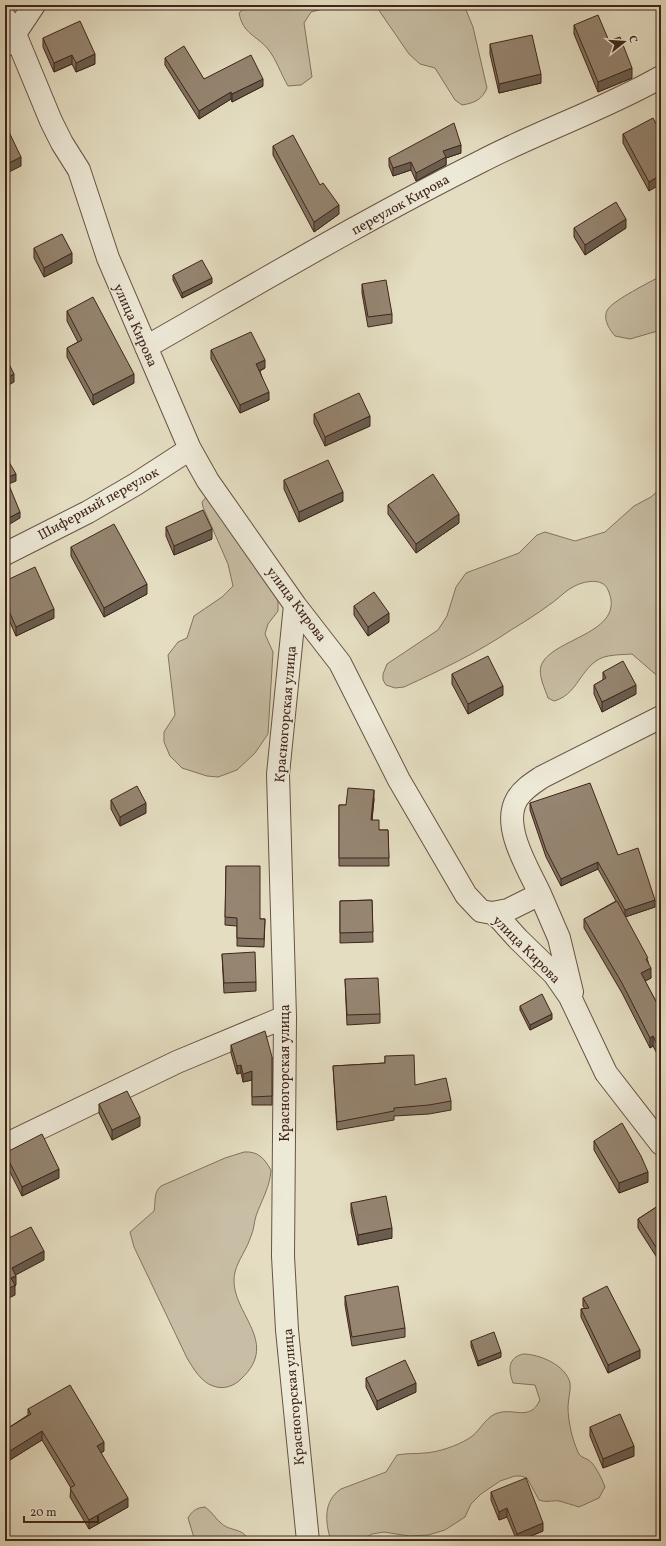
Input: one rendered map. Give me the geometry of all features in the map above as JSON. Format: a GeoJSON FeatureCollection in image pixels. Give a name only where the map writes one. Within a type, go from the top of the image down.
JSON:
{"type":"FeatureCollection","features":[{"type":"Feature","properties":{"kind":"street"},"geometry":{"type":"LineString","coordinates":[[8,34],[34,5]]}},
{"type":"Feature","properties":{"kind":"street","name":"улица Кирова"},"geometry":{"type":"LineString","coordinates":[[8,34],[62,143],[80,170],[108,258],[190,449],[208,482],[295,605],[340,663],[399,780],[460,887],[476,907],[492,913],[554,974],[570,997],[606,1073],[661,1144]]}},
{"type":"Feature","properties":{"kind":"street","name":"переулок Кирова"},"geometry":{"type":"LineString","coordinates":[[146,347],[410,197],[491,156],[592,112],[661,77]]}},
{"type":"Feature","properties":{"kind":"street","name":"Шиферный переулок"},"geometry":{"type":"LineString","coordinates":[[5,554],[88,512],[136,484],[190,449]]}},
{"type":"Feature","properties":{"kind":"street","name":"Красногорская улица"},"geometry":{"type":"LineString","coordinates":[[295,605],[278,774],[285,1017],[283,1256],[287,1338],[308,1541]]}},
{"type":"Feature","properties":{"kind":"street"},"geometry":{"type":"LineString","coordinates":[[577,1011],[559,938],[512,827],[512,812],[517,799],[527,787],[542,777],[661,717]]}},
{"type":"Feature","properties":{"kind":"street"},"geometry":{"type":"LineString","coordinates":[[492,913],[508,910],[540,894]]}},
{"type":"Feature","properties":{"kind":"street"},"geometry":{"type":"LineString","coordinates":[[5,1145],[177,1062],[285,1017]]}},
{"type":"Feature","properties":{"kind":"shaded area"},"geometry":{"type":"Polygon","coordinates":[[[248,5],[338,5],[311,12],[304,23],[312,77],[301,85],[288,86],[274,57],[263,44],[250,34],[241,20],[239,13],[248,5]]]}},
{"type":"Feature","properties":{"kind":"shaded area"},"geometry":{"type":"Polygon","coordinates":[[[365,5],[464,5],[473,27],[487,88],[483,95],[474,102],[462,105],[455,100],[435,68],[420,64],[409,54],[378,9],[365,5]]]}},
{"type":"Feature","properties":{"kind":"shaded area"},"geometry":{"type":"Polygon","coordinates":[[[661,276],[661,330],[630,339],[615,336],[606,320],[606,312],[608,309],[625,296],[661,276]]]}},
{"type":"Feature","properties":{"kind":"shaded area"},"geometry":{"type":"Polygon","coordinates":[[[661,488],[661,679],[632,654],[608,656],[596,661],[590,666],[567,694],[554,701],[548,698],[540,674],[541,666],[547,656],[558,648],[598,626],[607,616],[611,605],[608,590],[602,583],[592,581],[582,583],[570,589],[540,612],[472,654],[445,668],[404,687],[395,688],[386,685],[383,680],[383,674],[387,664],[438,630],[447,616],[456,587],[466,573],[519,553],[537,535],[545,532],[575,541],[605,532],[634,506],[651,497],[661,488]]]}},
{"type":"Feature","properties":{"kind":"shaded area"},"geometry":{"type":"Polygon","coordinates":[[[207,496],[276,593],[278,601],[278,611],[268,624],[265,634],[273,652],[268,734],[255,753],[237,770],[218,777],[207,776],[182,768],[170,756],[164,742],[164,732],[175,715],[168,655],[178,642],[187,638],[194,616],[222,597],[233,586],[228,564],[203,507],[202,502],[207,496]]]}},
{"type":"Feature","properties":{"kind":"shaded area"},"geometry":{"type":"Polygon","coordinates":[[[244,1152],[257,1154],[260,1156],[271,1170],[269,1182],[256,1216],[252,1234],[235,1272],[234,1286],[238,1300],[255,1338],[257,1351],[252,1365],[241,1379],[235,1384],[221,1388],[213,1386],[205,1381],[187,1358],[134,1247],[130,1232],[154,1211],[156,1194],[161,1186],[225,1158],[244,1152]]]}},
{"type":"Feature","properties":{"kind":"shaded area"},"geometry":{"type":"Polygon","coordinates":[[[523,1354],[544,1358],[558,1366],[567,1377],[570,1383],[568,1412],[572,1436],[579,1454],[592,1463],[598,1471],[604,1484],[605,1487],[599,1498],[579,1507],[559,1501],[542,1501],[539,1500],[527,1478],[515,1476],[500,1481],[481,1494],[471,1504],[465,1517],[445,1530],[428,1535],[409,1536],[384,1532],[372,1534],[360,1541],[331,1541],[327,1519],[328,1506],[335,1494],[341,1489],[386,1472],[397,1455],[430,1452],[447,1448],[463,1442],[472,1436],[491,1416],[495,1414],[502,1412],[526,1412],[531,1411],[536,1407],[540,1400],[535,1385],[513,1383],[511,1378],[510,1365],[512,1361],[514,1358],[523,1354]]]}},
{"type":"Feature","properties":{"kind":"shaded area"},"geometry":{"type":"Polygon","coordinates":[[[205,1507],[225,1526],[240,1532],[249,1541],[195,1541],[188,1518],[195,1510],[205,1507]]]}},
{"type":"Feature","properties":{"kind":"building"},"geometry":{"type":"Polygon","coordinates":[[[598,15],[609,41],[620,37],[632,68],[598,82],[574,25],[598,15]]]}},
{"type":"Feature","properties":{"kind":"building"},"geometry":{"type":"Polygon","coordinates":[[[80,21],[95,54],[76,63],[72,55],[54,63],[43,38],[80,21]]]}},
{"type":"Feature","properties":{"kind":"building"},"geometry":{"type":"Polygon","coordinates":[[[532,35],[541,74],[499,84],[490,44],[532,35]]]}},
{"type":"Feature","properties":{"kind":"building"},"geometry":{"type":"Polygon","coordinates":[[[184,46],[204,79],[251,55],[263,79],[232,94],[231,92],[199,111],[165,58],[184,46]]]}},
{"type":"Feature","properties":{"kind":"building"},"geometry":{"type":"Polygon","coordinates":[[[653,118],[661,133],[661,151],[659,152],[661,155],[661,175],[649,182],[623,134],[653,118]]]}},
{"type":"Feature","properties":{"kind":"building"},"geometry":{"type":"Polygon","coordinates":[[[454,123],[461,145],[443,151],[446,157],[416,173],[411,162],[393,168],[389,158],[454,123]]]}},
{"type":"Feature","properties":{"kind":"building"},"geometry":{"type":"Polygon","coordinates":[[[8,130],[21,157],[5,165],[5,131],[8,130]]]}},
{"type":"Feature","properties":{"kind":"building"},"geometry":{"type":"Polygon","coordinates":[[[293,135],[320,185],[323,183],[339,205],[314,222],[273,146],[293,135]]]}},
{"type":"Feature","properties":{"kind":"building"},"geometry":{"type":"Polygon","coordinates":[[[616,202],[626,219],[585,245],[574,228],[616,202]]]}},
{"type":"Feature","properties":{"kind":"building"},"geometry":{"type":"Polygon","coordinates":[[[62,234],[72,253],[44,268],[34,248],[62,234]]]}},
{"type":"Feature","properties":{"kind":"building"},"geometry":{"type":"Polygon","coordinates":[[[202,260],[212,278],[182,293],[173,275],[202,260]]]}},
{"type":"Feature","properties":{"kind":"building"},"geometry":{"type":"Polygon","coordinates":[[[386,280],[392,314],[368,317],[362,284],[386,280]]]}},
{"type":"Feature","properties":{"kind":"building"},"geometry":{"type":"Polygon","coordinates":[[[93,297],[134,374],[93,395],[67,348],[82,340],[67,311],[93,297]]]}},
{"type":"Feature","properties":{"kind":"building"},"geometry":{"type":"Polygon","coordinates":[[[251,332],[265,360],[256,364],[269,392],[240,405],[211,350],[251,332]]]}},
{"type":"Feature","properties":{"kind":"building"},"geometry":{"type":"Polygon","coordinates":[[[5,356],[14,374],[5,379],[5,356]]]}},
{"type":"Feature","properties":{"kind":"building"},"geometry":{"type":"Polygon","coordinates":[[[359,393],[370,416],[325,437],[314,414],[359,393]]]}},
{"type":"Feature","properties":{"kind":"building"},"geometry":{"type":"Polygon","coordinates":[[[5,455],[16,474],[6,478],[20,512],[5,520],[5,455]]]}},
{"type":"Feature","properties":{"kind":"building"},"geometry":{"type":"Polygon","coordinates":[[[328,460],[343,492],[299,512],[284,480],[328,460]]]}},
{"type":"Feature","properties":{"kind":"building"},"geometry":{"type":"Polygon","coordinates":[[[433,474],[459,514],[416,544],[388,505],[433,474]]]}},
{"type":"Feature","properties":{"kind":"building"},"geometry":{"type":"Polygon","coordinates":[[[203,510],[212,529],[174,546],[166,527],[203,510]]]}},
{"type":"Feature","properties":{"kind":"building"},"geometry":{"type":"Polygon","coordinates":[[[114,524],[147,584],[104,608],[71,547],[114,524]]]}},
{"type":"Feature","properties":{"kind":"building"},"geometry":{"type":"Polygon","coordinates":[[[35,567],[54,609],[16,627],[9,611],[5,613],[5,581],[35,567]]]}},
{"type":"Feature","properties":{"kind":"building"},"geometry":{"type":"Polygon","coordinates":[[[374,592],[389,613],[368,627],[354,606],[374,592]]]}},
{"type":"Feature","properties":{"kind":"building"},"geometry":{"type":"Polygon","coordinates":[[[488,656],[503,686],[468,704],[452,674],[488,656]]]}},
{"type":"Feature","properties":{"kind":"building"},"geometry":{"type":"Polygon","coordinates":[[[623,661],[636,685],[602,702],[594,685],[606,678],[603,672],[623,661]]]}},
{"type":"Feature","properties":{"kind":"building"},"geometry":{"type":"Polygon","coordinates":[[[590,783],[618,855],[638,848],[655,900],[625,910],[598,862],[561,879],[546,850],[530,803],[590,783]]]}},
{"type":"Feature","properties":{"kind":"building"},"geometry":{"type":"Polygon","coordinates":[[[137,786],[146,803],[120,817],[111,800],[137,786]]]}},
{"type":"Feature","properties":{"kind":"building"},"geometry":{"type":"Polygon","coordinates":[[[348,788],[374,790],[371,820],[379,820],[379,830],[388,830],[389,858],[339,858],[339,805],[346,805],[348,788]]]}},
{"type":"Feature","properties":{"kind":"building"},"geometry":{"type":"Polygon","coordinates":[[[226,866],[260,866],[260,919],[265,919],[264,939],[237,938],[237,918],[225,917],[226,866]]]}},
{"type":"Feature","properties":{"kind":"building"},"geometry":{"type":"Polygon","coordinates":[[[372,900],[373,932],[340,933],[340,901],[372,900]]]}},
{"type":"Feature","properties":{"kind":"building"},"geometry":{"type":"Polygon","coordinates":[[[617,901],[648,958],[646,959],[651,968],[641,973],[661,1011],[661,1052],[653,1036],[650,1038],[622,983],[584,919],[617,901]]]}},
{"type":"Feature","properties":{"kind":"building"},"geometry":{"type":"Polygon","coordinates":[[[255,952],[256,982],[224,983],[222,954],[255,952]]]}},
{"type":"Feature","properties":{"kind":"building"},"geometry":{"type":"Polygon","coordinates":[[[378,978],[380,1014],[347,1015],[345,979],[378,978]]]}},
{"type":"Feature","properties":{"kind":"building"},"geometry":{"type":"Polygon","coordinates":[[[542,994],[552,1014],[530,1025],[520,1006],[542,994]]]}},
{"type":"Feature","properties":{"kind":"building"},"geometry":{"type":"Polygon","coordinates":[[[265,1031],[272,1057],[272,1096],[252,1097],[252,1071],[243,1074],[241,1065],[237,1066],[231,1045],[265,1031]]]}},
{"type":"Feature","properties":{"kind":"building"},"geometry":{"type":"Polygon","coordinates":[[[414,1055],[415,1085],[446,1078],[451,1101],[429,1105],[394,1108],[394,1111],[337,1122],[333,1066],[385,1063],[385,1056],[414,1055]]]}},
{"type":"Feature","properties":{"kind":"building"},"geometry":{"type":"Polygon","coordinates":[[[127,1091],[140,1117],[112,1130],[99,1104],[127,1091]]]}},
{"type":"Feature","properties":{"kind":"building"},"geometry":{"type":"Polygon","coordinates":[[[622,1123],[641,1156],[648,1172],[619,1183],[594,1141],[622,1123]]]}},
{"type":"Feature","properties":{"kind":"building"},"geometry":{"type":"Polygon","coordinates":[[[42,1134],[59,1169],[22,1187],[5,1153],[42,1134]]]}},
{"type":"Feature","properties":{"kind":"building"},"geometry":{"type":"Polygon","coordinates":[[[386,1196],[392,1228],[358,1235],[351,1203],[386,1196]]]}},
{"type":"Feature","properties":{"kind":"building"},"geometry":{"type":"Polygon","coordinates":[[[661,1204],[661,1255],[638,1219],[661,1204]]]}},
{"type":"Feature","properties":{"kind":"building"},"geometry":{"type":"Polygon","coordinates":[[[31,1227],[44,1251],[12,1268],[16,1276],[11,1278],[15,1285],[5,1291],[5,1240],[31,1227]]]}},
{"type":"Feature","properties":{"kind":"building"},"geometry":{"type":"Polygon","coordinates":[[[398,1286],[405,1328],[352,1337],[345,1296],[398,1286]]]}},
{"type":"Feature","properties":{"kind":"building"},"geometry":{"type":"Polygon","coordinates":[[[607,1286],[640,1350],[608,1365],[581,1309],[589,1308],[583,1298],[607,1286]]]}},
{"type":"Feature","properties":{"kind":"building"},"geometry":{"type":"Polygon","coordinates":[[[494,1332],[501,1352],[478,1361],[471,1341],[494,1332]]]}},
{"type":"Feature","properties":{"kind":"building"},"geometry":{"type":"Polygon","coordinates":[[[405,1360],[416,1383],[377,1401],[366,1378],[405,1360]]]}},
{"type":"Feature","properties":{"kind":"building"},"geometry":{"type":"Polygon","coordinates":[[[70,1385],[104,1442],[97,1446],[128,1498],[89,1520],[70,1488],[75,1485],[42,1431],[5,1454],[5,1430],[31,1414],[28,1409],[70,1385]]]}},
{"type":"Feature","properties":{"kind":"building"},"geometry":{"type":"Polygon","coordinates":[[[620,1414],[634,1446],[603,1459],[590,1427],[620,1414]]]}},
{"type":"Feature","properties":{"kind":"building"},"geometry":{"type":"Polygon","coordinates":[[[526,1478],[543,1523],[517,1534],[507,1508],[499,1512],[491,1492],[526,1478]]]}}]}
